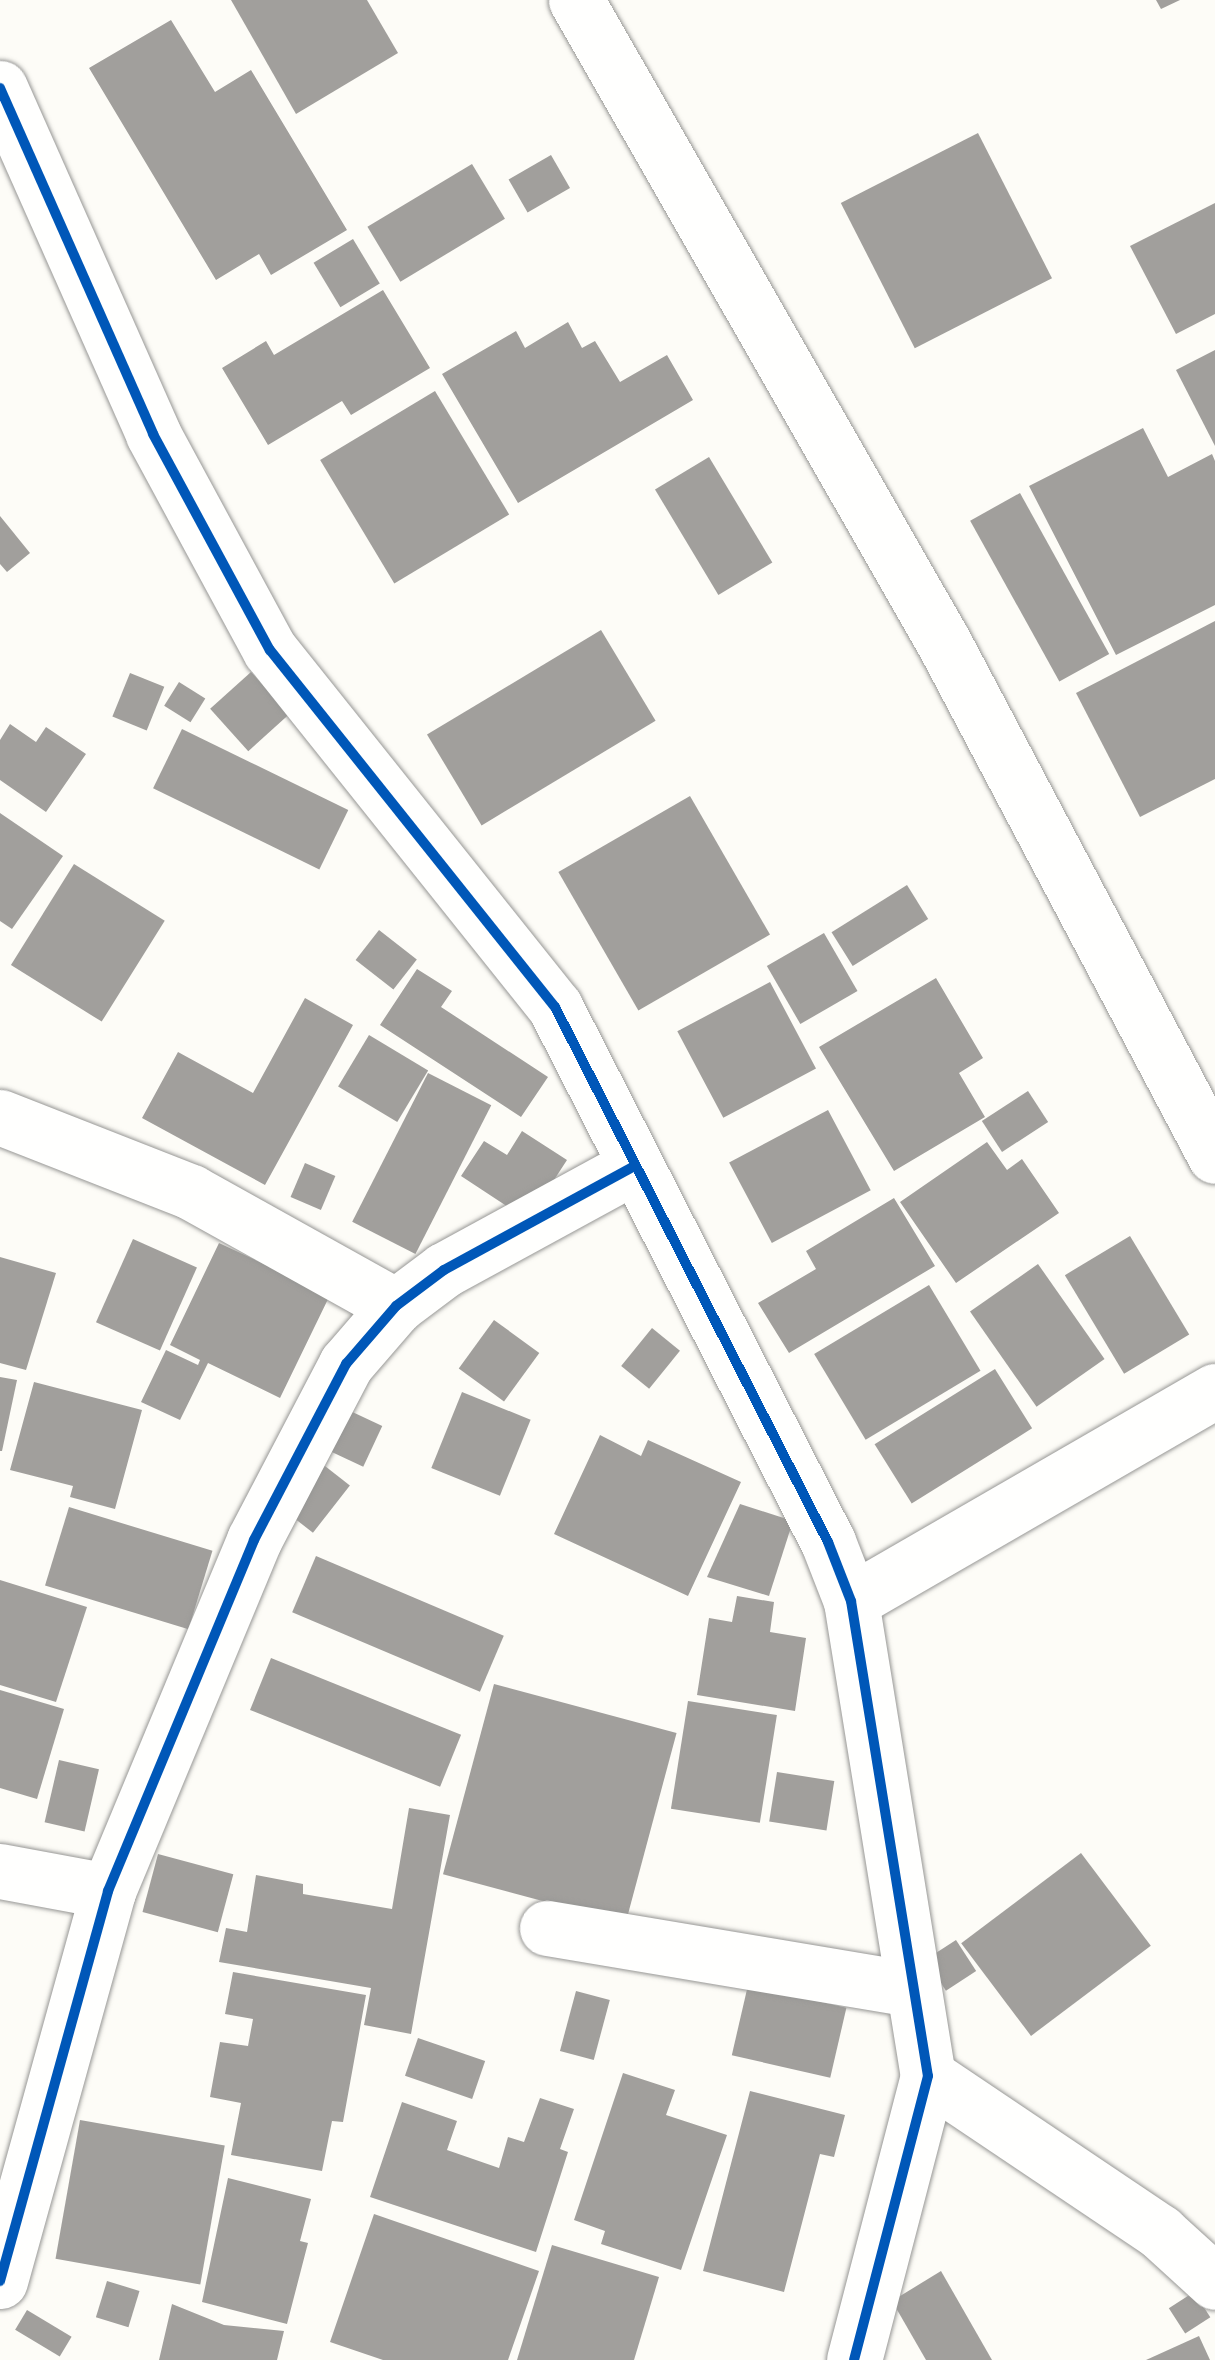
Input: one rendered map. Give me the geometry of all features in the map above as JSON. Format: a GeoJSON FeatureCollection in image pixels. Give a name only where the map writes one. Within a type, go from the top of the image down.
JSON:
{"type":"FeatureCollection","features":[{"type":"Feature","properties":{"kind":"street"},"geometry":{"type":"LineString","coordinates":[[576,0],[934,625],[1215,1156]]}},
{"type":"Feature","properties":{"kind":"street"},"geometry":{"type":"LineString","coordinates":[[0,88],[154,434],[270,650],[555,1006],[828,1542],[851,1601],[928,2076],[854,2360]]}},
{"type":"Feature","properties":{"kind":"street"},"geometry":{"type":"LineString","coordinates":[[0,1117],[192,1192],[396,1306]]}},
{"type":"Feature","properties":{"kind":"street"},"geometry":{"type":"LineString","coordinates":[[0,2281],[108,1890],[254,1540],[346,1364],[396,1306],[444,1270],[634,1166]]}},
{"type":"Feature","properties":{"kind":"street"},"geometry":{"type":"LineString","coordinates":[[851,1601],[1215,1392]]}},
{"type":"Feature","properties":{"kind":"street"},"geometry":{"type":"LineString","coordinates":[[0,1871],[108,1890]]}},
{"type":"Feature","properties":{"kind":"street"},"geometry":{"type":"LineString","coordinates":[[546,1928],[912,1988]]}},
{"type":"Feature","properties":{"kind":"street"},"geometry":{"type":"LineString","coordinates":[[928,2076],[1160,2232],[1215,2282]]}},
{"type":"Feature","properties":{"kind":"building"},"geometry":{"type":"Polygon","coordinates":[[[231,0],[367,0],[398,53],[296,114],[231,0]]]}},
{"type":"Feature","properties":{"kind":"building"},"geometry":{"type":"Polygon","coordinates":[[[1156,0],[1180,0],[1161,9],[1156,0]]]}},
{"type":"Feature","properties":{"kind":"building"},"geometry":{"type":"Polygon","coordinates":[[[171,20],[215,92],[251,70],[347,230],[271,275],[259,254],[216,280],[89,68],[171,20]]]}},
{"type":"Feature","properties":{"kind":"building"},"geometry":{"type":"Polygon","coordinates":[[[978,133],[1052,278],[915,348],[841,203],[978,133]]]}},
{"type":"Feature","properties":{"kind":"building"},"geometry":{"type":"Polygon","coordinates":[[[551,155],[570,188],[528,212],[509,180],[551,155]]]}},
{"type":"Feature","properties":{"kind":"building"},"geometry":{"type":"Polygon","coordinates":[[[472,164],[505,219],[400,282],[367,227],[472,164]]]}},
{"type":"Feature","properties":{"kind":"building"},"geometry":{"type":"Polygon","coordinates":[[[1215,203],[1215,314],[1176,334],[1130,246],[1215,203]]]}},
{"type":"Feature","properties":{"kind":"building"},"geometry":{"type":"Polygon","coordinates":[[[353,239],[380,284],[340,307],[314,263],[353,239]]]}},
{"type":"Feature","properties":{"kind":"building"},"geometry":{"type":"Polygon","coordinates":[[[383,290],[430,368],[351,415],[342,401],[268,445],[222,368],[266,341],[274,355],[383,290]]]}},
{"type":"Feature","properties":{"kind":"building"},"geometry":{"type":"Polygon","coordinates":[[[568,322],[582,348],[595,341],[620,382],[667,355],[693,400],[518,503],[442,374],[516,331],[525,348],[568,322]]]}},
{"type":"Feature","properties":{"kind":"building"},"geometry":{"type":"Polygon","coordinates":[[[1215,350],[1215,446],[1176,370],[1215,350]]]}},
{"type":"Feature","properties":{"kind":"building"},"geometry":{"type":"Polygon","coordinates":[[[435,391],[509,514],[394,583],[320,460],[435,391]]]}},
{"type":"Feature","properties":{"kind":"building"},"geometry":{"type":"Polygon","coordinates":[[[1143,428],[1168,477],[1212,454],[1215,461],[1215,605],[1116,655],[1029,486],[1143,428]]]}},
{"type":"Feature","properties":{"kind":"building"},"geometry":{"type":"Polygon","coordinates":[[[709,457],[772,562],[718,595],[655,489],[709,457]]]}},
{"type":"Feature","properties":{"kind":"building"},"geometry":{"type":"Polygon","coordinates":[[[1020,493],[1109,654],[1059,682],[970,521],[1020,493]]]}},
{"type":"Feature","properties":{"kind":"building"},"geometry":{"type":"Polygon","coordinates":[[[0,516],[30,553],[7,572],[0,564],[0,516]]]}},
{"type":"Feature","properties":{"kind":"building"},"geometry":{"type":"Polygon","coordinates":[[[1215,621],[1215,779],[1140,817],[1076,693],[1215,621]]]}},
{"type":"Feature","properties":{"kind":"building"},"geometry":{"type":"Polygon","coordinates":[[[601,630],[656,721],[482,825],[427,735],[601,630]]]}},
{"type":"Feature","properties":{"kind":"building"},"geometry":{"type":"Polygon","coordinates":[[[251,672],[289,714],[248,751],[210,709],[251,672]]]}},
{"type":"Feature","properties":{"kind":"building"},"geometry":{"type":"Polygon","coordinates":[[[130,673],[164,687],[147,730],[112,717],[130,673]]]}},
{"type":"Feature","properties":{"kind":"building"},"geometry":{"type":"Polygon","coordinates":[[[179,682],[205,698],[190,722],[164,706],[179,682]]]}},
{"type":"Feature","properties":{"kind":"building"},"geometry":{"type":"Polygon","coordinates":[[[10,724],[36,742],[46,727],[86,754],[46,812],[0,780],[0,740],[10,724]]]}},
{"type":"Feature","properties":{"kind":"building"},"geometry":{"type":"Polygon","coordinates":[[[182,729],[348,810],[319,869],[153,788],[182,729]]]}},
{"type":"Feature","properties":{"kind":"building"},"geometry":{"type":"Polygon","coordinates":[[[690,796],[770,935],[638,1011],[558,872],[690,796]]]}},
{"type":"Feature","properties":{"kind":"building"},"geometry":{"type":"Polygon","coordinates":[[[0,813],[63,856],[12,929],[0,921],[0,813]]]}},
{"type":"Feature","properties":{"kind":"building"},"geometry":{"type":"Polygon","coordinates":[[[74,864],[165,921],[102,1022],[11,965],[74,864]]]}},
{"type":"Feature","properties":{"kind":"building"},"geometry":{"type":"Polygon","coordinates":[[[907,885],[928,919],[853,966],[832,932],[907,885]]]}},
{"type":"Feature","properties":{"kind":"building"},"geometry":{"type":"Polygon","coordinates":[[[379,930],[417,960],[393,989],[356,960],[379,930]]]}},
{"type":"Feature","properties":{"kind":"building"},"geometry":{"type":"Polygon","coordinates":[[[824,933],[857,991],[800,1024],[767,966],[824,933]]]}},
{"type":"Feature","properties":{"kind":"building"},"geometry":{"type":"Polygon","coordinates":[[[417,969],[452,991],[441,1007],[548,1077],[521,1117],[380,1025],[417,969]]]}},
{"type":"Feature","properties":{"kind":"building"},"geometry":{"type":"Polygon","coordinates":[[[936,978],[983,1058],[959,1073],[985,1117],[894,1171],[819,1047],[936,978]]]}},
{"type":"Feature","properties":{"kind":"building"},"geometry":{"type":"Polygon","coordinates":[[[770,982],[816,1069],[723,1118],[677,1031],[770,982]]]}},
{"type":"Feature","properties":{"kind":"building"},"geometry":{"type":"Polygon","coordinates":[[[305,998],[353,1025],[265,1185],[142,1118],[178,1052],[253,1093],[305,998]]]}},
{"type":"Feature","properties":{"kind":"building"},"geometry":{"type":"Polygon","coordinates":[[[369,1035],[428,1071],[397,1122],[338,1086],[369,1035]]]}},
{"type":"Feature","properties":{"kind":"building"},"geometry":{"type":"Polygon","coordinates":[[[428,1073],[491,1105],[415,1254],[352,1222],[428,1073]]]}},
{"type":"Feature","properties":{"kind":"building"},"geometry":{"type":"Polygon","coordinates":[[[1028,1091],[1048,1122],[1002,1152],[982,1121],[1028,1091]]]}},
{"type":"Feature","properties":{"kind":"building"},"geometry":{"type":"Polygon","coordinates":[[[828,1110],[871,1190],[772,1243],[729,1163],[828,1110]]]}},
{"type":"Feature","properties":{"kind":"building"},"geometry":{"type":"Polygon","coordinates":[[[522,1131],[567,1160],[528,1220],[461,1176],[484,1141],[507,1155],[522,1131]]]}},
{"type":"Feature","properties":{"kind":"building"},"geometry":{"type":"Polygon","coordinates":[[[987,1142],[1007,1170],[1022,1159],[1059,1213],[956,1283],[900,1202],[987,1142]]]}},
{"type":"Feature","properties":{"kind":"building"},"geometry":{"type":"Polygon","coordinates":[[[305,1163],[335,1176],[321,1210],[291,1197],[305,1163]]]}},
{"type":"Feature","properties":{"kind":"building"},"geometry":{"type":"Polygon","coordinates":[[[894,1198],[935,1266],[789,1353],[758,1303],[816,1269],[806,1251],[894,1198]]]}},
{"type":"Feature","properties":{"kind":"building"},"geometry":{"type":"Polygon","coordinates":[[[1130,1236],[1189,1335],[1124,1374],[1065,1275],[1130,1236]]]}},
{"type":"Feature","properties":{"kind":"building"},"geometry":{"type":"Polygon","coordinates":[[[133,1239],[197,1267],[160,1351],[96,1322],[133,1239]]]}},
{"type":"Feature","properties":{"kind":"building"},"geometry":{"type":"Polygon","coordinates":[[[219,1243],[330,1295],[280,1398],[208,1363],[180,1420],[141,1402],[166,1350],[198,1365],[200,1360],[170,1345],[219,1243]]]}},
{"type":"Feature","properties":{"kind":"building"},"geometry":{"type":"Polygon","coordinates":[[[0,1257],[56,1273],[26,1370],[0,1363],[0,1257]]]}},
{"type":"Feature","properties":{"kind":"building"},"geometry":{"type":"Polygon","coordinates":[[[1038,1264],[1105,1359],[1037,1407],[970,1312],[1038,1264]]]}},
{"type":"Feature","properties":{"kind":"building"},"geometry":{"type":"Polygon","coordinates":[[[929,1285],[981,1371],[866,1440],[814,1354],[929,1285]]]}},
{"type":"Feature","properties":{"kind":"building"},"geometry":{"type":"Polygon","coordinates":[[[494,1320],[539,1353],[504,1401],[459,1369],[494,1320]]]}},
{"type":"Feature","properties":{"kind":"building"},"geometry":{"type":"Polygon","coordinates":[[[652,1328],[680,1351],[649,1389],[621,1366],[652,1328]]]}},
{"type":"Feature","properties":{"kind":"building"},"geometry":{"type":"Polygon","coordinates":[[[995,1369],[1032,1428],[912,1504],[875,1444],[995,1369]]]}},
{"type":"Feature","properties":{"kind":"building"},"geometry":{"type":"Polygon","coordinates":[[[0,1377],[17,1380],[2,1451],[0,1451],[0,1377]]]}},
{"type":"Feature","properties":{"kind":"building"},"geometry":{"type":"Polygon","coordinates":[[[34,1382],[142,1410],[115,1509],[70,1497],[73,1486],[10,1470],[34,1382]]]}},
{"type":"Feature","properties":{"kind":"building"},"geometry":{"type":"Polygon","coordinates":[[[462,1392],[531,1420],[500,1496],[431,1468],[462,1392]]]}},
{"type":"Feature","properties":{"kind":"building"},"geometry":{"type":"Polygon","coordinates":[[[346,1409],[382,1426],[363,1467],[327,1450],[346,1409]]]}},
{"type":"Feature","properties":{"kind":"building"},"geometry":{"type":"Polygon","coordinates":[[[600,1435],[641,1456],[648,1440],[741,1482],[688,1596],[554,1534],[600,1435]]]}},
{"type":"Feature","properties":{"kind":"building"},"geometry":{"type":"Polygon","coordinates":[[[316,1459],[350,1485],[313,1533],[279,1506],[316,1459]]]}},
{"type":"Feature","properties":{"kind":"building"},"geometry":{"type":"Polygon","coordinates":[[[740,1504],[793,1521],[769,1596],[707,1577],[740,1504]]]}},
{"type":"Feature","properties":{"kind":"building"},"geometry":{"type":"Polygon","coordinates":[[[69,1507],[212,1551],[188,1629],[45,1585],[69,1507]]]}},
{"type":"Feature","properties":{"kind":"building"},"geometry":{"type":"Polygon","coordinates":[[[316,1556],[504,1636],[480,1692],[292,1612],[316,1556]]]}},
{"type":"Feature","properties":{"kind":"building"},"geometry":{"type":"Polygon","coordinates":[[[0,1580],[87,1607],[56,1702],[0,1685],[0,1580]]]}},
{"type":"Feature","properties":{"kind":"building"},"geometry":{"type":"Polygon","coordinates":[[[737,1596],[774,1602],[770,1632],[806,1638],[795,1711],[697,1695],[709,1618],[732,1622],[737,1596]]]}},
{"type":"Feature","properties":{"kind":"building"},"geometry":{"type":"Polygon","coordinates":[[[271,1658],[461,1735],[440,1787],[250,1710],[271,1658]]]}},
{"type":"Feature","properties":{"kind":"building"},"geometry":{"type":"Polygon","coordinates":[[[494,1684],[677,1733],[626,1923],[443,1874],[494,1684]]]}},
{"type":"Feature","properties":{"kind":"building"},"geometry":{"type":"Polygon","coordinates":[[[0,1690],[64,1709],[37,1799],[0,1788],[0,1690]]]}},
{"type":"Feature","properties":{"kind":"building"},"geometry":{"type":"Polygon","coordinates":[[[688,1701],[777,1715],[760,1823],[671,1809],[688,1701]]]}},
{"type":"Feature","properties":{"kind":"building"},"geometry":{"type":"Polygon","coordinates":[[[59,1760],[99,1769],[85,1832],[45,1822],[59,1760]]]}},
{"type":"Feature","properties":{"kind":"building"},"geometry":{"type":"Polygon","coordinates":[[[777,1772],[834,1781],[826,1830],[769,1821],[777,1772]]]}},
{"type":"Feature","properties":{"kind":"building"},"geometry":{"type":"Polygon","coordinates":[[[409,1808],[450,1815],[411,2034],[364,2025],[371,1988],[219,1962],[226,1928],[247,1932],[256,1875],[303,1884],[303,1894],[392,1909],[409,1808]]]}},
{"type":"Feature","properties":{"kind":"building"},"geometry":{"type":"Polygon","coordinates":[[[1081,1853],[1151,1946],[1031,2036],[961,1943],[1081,1853]]]}},
{"type":"Feature","properties":{"kind":"building"},"geometry":{"type":"Polygon","coordinates":[[[158,1854],[233,1874],[218,1932],[142,1912],[158,1854]]]}},
{"type":"Feature","properties":{"kind":"building"},"geometry":{"type":"Polygon","coordinates":[[[956,1940],[976,1971],[946,1991],[926,1960],[956,1940]]]}},
{"type":"Feature","properties":{"kind":"building"},"geometry":{"type":"Polygon","coordinates":[[[233,1972],[366,1995],[343,2122],[332,2121],[322,2171],[231,2155],[241,2103],[210,2097],[220,2042],[248,2046],[253,2019],[225,2014],[233,1972]]]}},
{"type":"Feature","properties":{"kind":"building"},"geometry":{"type":"Polygon","coordinates":[[[748,1985],[846,2008],[830,2078],[732,2055],[748,1985]]]}},
{"type":"Feature","properties":{"kind":"building"},"geometry":{"type":"Polygon","coordinates":[[[576,1991],[610,2000],[594,2060],[560,2051],[576,1991]]]}},
{"type":"Feature","properties":{"kind":"building"},"geometry":{"type":"Polygon","coordinates":[[[418,2038],[485,2061],[472,2099],[405,2076],[418,2038]]]}},
{"type":"Feature","properties":{"kind":"building"},"geometry":{"type":"Polygon","coordinates":[[[623,2073],[675,2090],[666,2115],[727,2135],[681,2270],[601,2244],[605,2231],[574,2220],[623,2073]]]}},
{"type":"Feature","properties":{"kind":"building"},"geometry":{"type":"Polygon","coordinates":[[[750,2091],[845,2115],[834,2157],[820,2154],[784,2292],[703,2271],[750,2091]]]}},
{"type":"Feature","properties":{"kind":"building"},"geometry":{"type":"Polygon","coordinates":[[[540,2098],[574,2109],[560,2149],[568,2152],[536,2252],[370,2197],[402,2102],[457,2121],[447,2150],[499,2168],[508,2137],[524,2142],[540,2098]]]}},
{"type":"Feature","properties":{"kind":"building"},"geometry":{"type":"Polygon","coordinates":[[[80,2120],[225,2146],[200,2284],[56,2259],[80,2120]]]}},
{"type":"Feature","properties":{"kind":"building"},"geometry":{"type":"Polygon","coordinates":[[[228,2178],[311,2199],[300,2241],[308,2243],[287,2324],[202,2302],[228,2178]]]}},
{"type":"Feature","properties":{"kind":"building"},"geometry":{"type":"Polygon","coordinates":[[[374,2214],[539,2271],[508,2360],[383,2360],[330,2342],[374,2214]]]}},
{"type":"Feature","properties":{"kind":"building"},"geometry":{"type":"Polygon","coordinates":[[[552,2245],[659,2277],[634,2360],[517,2360],[552,2245]]]}},
{"type":"Feature","properties":{"kind":"building"},"geometry":{"type":"Polygon","coordinates":[[[941,2271],[992,2360],[926,2360],[892,2301],[941,2271]]]}},
{"type":"Feature","properties":{"kind":"building"},"geometry":{"type":"Polygon","coordinates":[[[107,2281],[140,2291],[128,2327],[96,2317],[107,2281]]]}},
{"type":"Feature","properties":{"kind":"building"},"geometry":{"type":"Polygon","coordinates":[[[1194,2292],[1210,2317],[1185,2333],[1169,2308],[1194,2292]]]}},
{"type":"Feature","properties":{"kind":"building"},"geometry":{"type":"Polygon","coordinates":[[[172,2304],[224,2325],[284,2331],[277,2360],[159,2360],[172,2304]]]}},
{"type":"Feature","properties":{"kind":"building"},"geometry":{"type":"Polygon","coordinates":[[[27,2310],[72,2337],[60,2356],[15,2330],[27,2310]]]}},
{"type":"Feature","properties":{"kind":"building"},"geometry":{"type":"Polygon","coordinates":[[[1199,2336],[1210,2360],[1146,2360],[1199,2336]]]}},
{"type":"Feature","properties":{"kind":"cycle path"},"geometry":{"type":"LineString","coordinates":[[0,88],[153,434],[270,650],[555,1007],[828,1542],[851,1601],[928,2076],[854,2360]]}},
{"type":"Feature","properties":{"kind":"cycle path"},"geometry":{"type":"LineString","coordinates":[[0,2281],[108,1891],[254,1540],[346,1364],[396,1306],[444,1270],[635,1166]]}}]}
